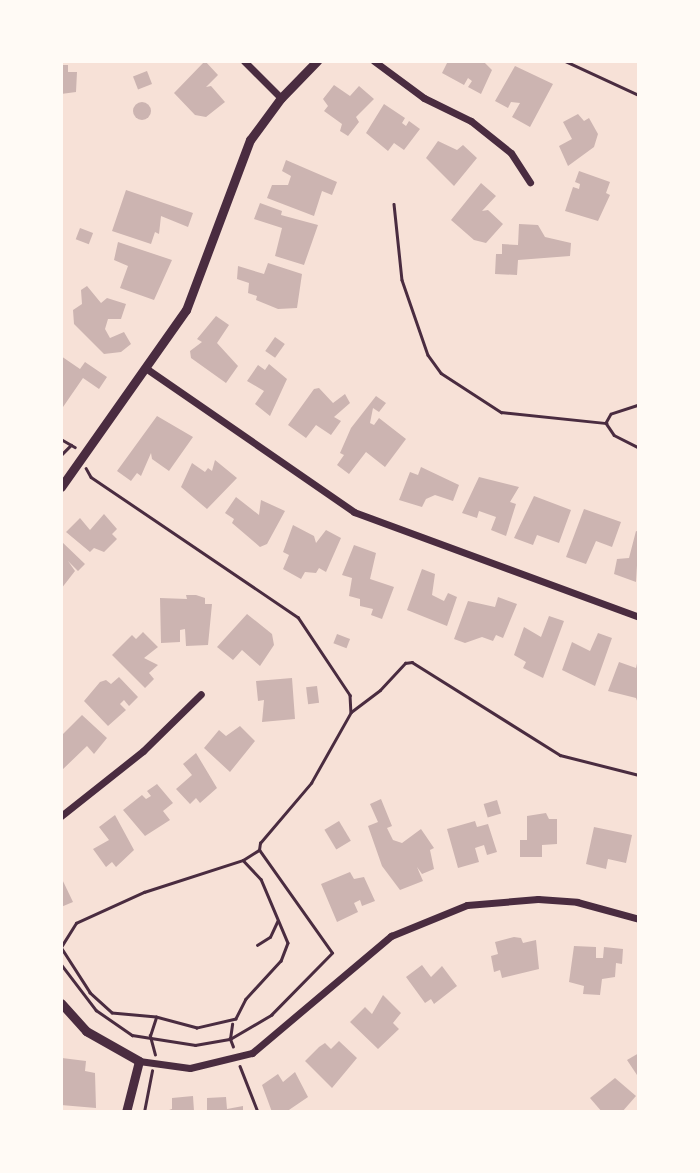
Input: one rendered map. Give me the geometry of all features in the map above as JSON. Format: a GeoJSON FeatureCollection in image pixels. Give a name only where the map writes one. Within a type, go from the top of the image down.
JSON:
{"type":"FeatureCollection","features":[{"type":"Feature","properties":{"kind":"street"},"geometry":{"type":"LineString","coordinates":[[244,61],[281,98]]}},
{"type":"Feature","properties":{"kind":"street"},"geometry":{"type":"LineString","coordinates":[[61,487],[147,369],[186,310],[250,140],[281,98],[317,61]]}},
{"type":"Feature","properties":{"kind":"street"},"geometry":{"type":"LineString","coordinates":[[373,61],[424,98],[471,121],[511,153],[530,182]]}},
{"type":"Feature","properties":{"kind":"street"},"geometry":{"type":"LineString","coordinates":[[147,369],[354,512],[639,617]]}},
{"type":"Feature","properties":{"kind":"street"},"geometry":{"type":"LineString","coordinates":[[61,816],[142,751],[201,694]]}},
{"type":"Feature","properties":{"kind":"street"},"geometry":{"type":"LineString","coordinates":[[61,1003],[86,1031],[139,1061],[190,1068],[252,1053],[391,936],[467,905],[538,899],[577,902],[639,919]]}},
{"type":"Feature","properties":{"kind":"street"},"geometry":{"type":"LineString","coordinates":[[126,1112],[139,1061]]}},
{"type":"Feature","properties":{"kind":"path"},"geometry":{"type":"LineString","coordinates":[[565,61],[639,95]]}},
{"type":"Feature","properties":{"kind":"path"},"geometry":{"type":"LineString","coordinates":[[394,204],[402,280],[428,355],[441,373],[501,412],[606,423]]}},
{"type":"Feature","properties":{"kind":"path"},"geometry":{"type":"LineString","coordinates":[[606,423],[611,414],[639,405]]}},
{"type":"Feature","properties":{"kind":"path"},"geometry":{"type":"LineString","coordinates":[[606,423],[614,435],[639,448]]}},
{"type":"Feature","properties":{"kind":"path"},"geometry":{"type":"LineString","coordinates":[[61,439],[73,446],[61,455]]}},
{"type":"Feature","properties":{"kind":"path"},"geometry":{"type":"LineString","coordinates":[[91,477],[298,617],[350,695],[351,712]]}},
{"type":"Feature","properties":{"kind":"path"},"geometry":{"type":"LineString","coordinates":[[61,964],[96,1010],[132,1035],[151,1042],[195,1045],[231,1041],[271,1015],[332,953],[259,850],[260,843],[312,783],[351,712],[380,690],[405,663],[412,662],[561,755],[639,775]]}},
{"type":"Feature","properties":{"kind":"path"},"geometry":{"type":"LineString","coordinates":[[232,1023],[197,1028],[156,1017],[112,1013],[90,993],[62,956],[61,947],[76,923],[144,892],[243,860],[259,850]]}},
{"type":"Feature","properties":{"kind":"path"},"geometry":{"type":"LineString","coordinates":[[231,1041],[232,1023],[286,951],[286,935],[277,922],[261,879],[243,860]]}},
{"type":"Feature","properties":{"kind":"path"},"geometry":{"type":"LineString","coordinates":[[257,945],[270,937],[277,922]]}},
{"type":"Feature","properties":{"kind":"path"},"geometry":{"type":"LineString","coordinates":[[151,1042],[156,1017]]}},
{"type":"Feature","properties":{"kind":"path"},"geometry":{"type":"LineString","coordinates":[[242,1072],[258,1112]]}},
{"type":"Feature","properties":{"kind":"path"},"geometry":{"type":"LineString","coordinates":[[144,1112],[152,1083]]}},
{"type":"Feature","properties":{"kind":"building"},"geometry":{"type":"Polygon","coordinates":[[[205,61],[218,75],[206,87],[211,86],[225,102],[206,117],[195,115],[174,93],[205,61]]]}},
{"type":"Feature","properties":{"kind":"building"},"geometry":{"type":"Polygon","coordinates":[[[448,61],[483,61],[492,70],[481,94],[468,87],[472,81],[468,78],[464,85],[442,73],[448,61]]]}},
{"type":"Feature","properties":{"kind":"building"},"geometry":{"type":"Polygon","coordinates":[[[61,65],[68,65],[68,72],[77,72],[76,92],[61,94],[61,65]]]}},
{"type":"Feature","properties":{"kind":"building"},"geometry":{"type":"Polygon","coordinates":[[[515,66],[553,84],[530,127],[512,117],[520,103],[511,102],[508,108],[495,101],[515,66]]]}},
{"type":"Feature","properties":{"kind":"building"},"geometry":{"type":"Polygon","coordinates":[[[147,71],[152,84],[138,89],[133,76],[147,71]]]}},
{"type":"Feature","properties":{"kind":"building"},"geometry":{"type":"Polygon","coordinates":[[[334,85],[350,96],[359,86],[374,99],[356,117],[359,122],[348,136],[340,131],[342,124],[324,111],[328,106],[323,99],[334,85]]]}},
{"type":"Feature","properties":{"kind":"building"},"geometry":{"type":"Polygon","coordinates":[[[138,102],[146,102],[151,111],[149,118],[138,120],[133,115],[133,107],[138,102]]]}},
{"type":"Feature","properties":{"kind":"building"},"geometry":{"type":"Polygon","coordinates":[[[384,104],[405,118],[402,123],[406,126],[409,121],[420,129],[404,150],[394,143],[388,151],[366,133],[384,104]]]}},
{"type":"Feature","properties":{"kind":"building"},"geometry":{"type":"Polygon","coordinates":[[[578,114],[584,121],[589,118],[598,134],[594,147],[568,166],[559,146],[572,139],[563,122],[578,114]]]}},
{"type":"Feature","properties":{"kind":"building"},"geometry":{"type":"Polygon","coordinates":[[[438,141],[457,150],[463,145],[477,158],[454,186],[426,158],[438,141]]]}},
{"type":"Feature","properties":{"kind":"building"},"geometry":{"type":"Polygon","coordinates":[[[286,160],[337,182],[332,195],[322,191],[314,216],[267,198],[272,185],[288,185],[291,176],[282,171],[286,160]]]}},
{"type":"Feature","properties":{"kind":"building"},"geometry":{"type":"Polygon","coordinates":[[[579,171],[610,182],[606,193],[610,195],[598,221],[565,211],[573,187],[579,189],[580,184],[575,182],[579,171]]]}},
{"type":"Feature","properties":{"kind":"building"},"geometry":{"type":"Polygon","coordinates":[[[481,183],[496,196],[482,211],[488,210],[503,224],[486,243],[474,240],[451,220],[481,183]]]}},
{"type":"Feature","properties":{"kind":"building"},"geometry":{"type":"Polygon","coordinates":[[[126,190],[193,213],[188,227],[161,216],[159,234],[155,232],[151,244],[112,231],[126,190]]]}},
{"type":"Feature","properties":{"kind":"building"},"geometry":{"type":"Polygon","coordinates":[[[260,203],[282,211],[281,215],[318,225],[304,265],[275,256],[282,228],[254,219],[260,203]]]}},
{"type":"Feature","properties":{"kind":"building"},"geometry":{"type":"Polygon","coordinates":[[[519,224],[538,225],[545,237],[571,243],[570,256],[518,260],[517,275],[495,274],[496,254],[502,254],[502,244],[518,245],[519,224]]]}},
{"type":"Feature","properties":{"kind":"building"},"geometry":{"type":"Polygon","coordinates":[[[80,228],[93,233],[89,244],[76,239],[80,228]]]}},
{"type":"Feature","properties":{"kind":"building"},"geometry":{"type":"Polygon","coordinates":[[[118,242],[172,260],[154,300],[120,288],[128,266],[114,260],[118,242]]]}},
{"type":"Feature","properties":{"kind":"building"},"geometry":{"type":"Polygon","coordinates":[[[268,263],[302,274],[297,308],[278,309],[256,300],[257,296],[248,293],[249,283],[237,279],[238,266],[264,274],[268,263]]]}},
{"type":"Feature","properties":{"kind":"building"},"geometry":{"type":"Polygon","coordinates":[[[87,286],[101,303],[107,298],[126,304],[121,319],[108,319],[105,329],[110,338],[124,332],[131,344],[121,352],[104,354],[74,324],[73,310],[82,304],[81,290],[87,286]]]}},
{"type":"Feature","properties":{"kind":"building"},"geometry":{"type":"Polygon","coordinates":[[[216,316],[229,325],[217,343],[238,366],[226,383],[191,358],[190,351],[202,342],[197,339],[216,316]]]}},
{"type":"Feature","properties":{"kind":"building"},"geometry":{"type":"Polygon","coordinates":[[[275,337],[285,344],[275,358],[265,351],[275,337]]]}},
{"type":"Feature","properties":{"kind":"building"},"geometry":{"type":"Polygon","coordinates":[[[61,356],[80,369],[85,362],[107,377],[99,389],[83,378],[63,407],[61,356]]]}},
{"type":"Feature","properties":{"kind":"building"},"geometry":{"type":"Polygon","coordinates":[[[269,364],[287,379],[270,416],[255,404],[264,391],[247,381],[258,365],[265,370],[269,364]]]}},
{"type":"Feature","properties":{"kind":"building"},"geometry":{"type":"Polygon","coordinates":[[[319,388],[333,403],[345,394],[350,403],[334,417],[341,421],[331,435],[316,425],[306,438],[288,425],[314,389],[319,388]]]}},
{"type":"Feature","properties":{"kind":"building"},"geometry":{"type":"Polygon","coordinates":[[[376,396],[386,403],[379,412],[373,408],[370,423],[374,425],[379,418],[406,439],[385,467],[366,452],[349,474],[337,465],[344,455],[340,453],[351,428],[376,396]]]}},
{"type":"Feature","properties":{"kind":"building"},"geometry":{"type":"Polygon","coordinates":[[[157,416],[193,437],[169,471],[152,459],[151,453],[141,476],[137,473],[131,481],[117,471],[157,416]]]}},
{"type":"Feature","properties":{"kind":"building"},"geometry":{"type":"Polygon","coordinates":[[[215,460],[237,478],[207,509],[181,487],[192,463],[205,472],[208,468],[212,471],[215,460]]]}},
{"type":"Feature","properties":{"kind":"building"},"geometry":{"type":"Polygon","coordinates":[[[421,467],[459,485],[453,501],[435,495],[426,499],[422,507],[399,500],[410,472],[418,475],[421,467]]]}},
{"type":"Feature","properties":{"kind":"building"},"geometry":{"type":"Polygon","coordinates":[[[479,477],[519,487],[510,502],[516,504],[506,536],[491,530],[496,517],[479,511],[477,518],[462,513],[479,477]]]}},
{"type":"Feature","properties":{"kind":"building"},"geometry":{"type":"Polygon","coordinates":[[[534,496],[571,510],[559,543],[537,535],[533,545],[514,538],[534,496]]]}},
{"type":"Feature","properties":{"kind":"building"},"geometry":{"type":"Polygon","coordinates":[[[236,497],[259,515],[261,500],[285,511],[267,544],[260,547],[232,523],[234,519],[225,513],[236,497]]]}},
{"type":"Feature","properties":{"kind":"building"},"geometry":{"type":"Polygon","coordinates":[[[584,509],[621,522],[612,547],[596,541],[586,564],[566,557],[584,509]]]}},
{"type":"Feature","properties":{"kind":"building"},"geometry":{"type":"Polygon","coordinates":[[[104,514],[117,529],[112,534],[117,539],[104,552],[94,548],[90,552],[66,532],[80,518],[90,530],[104,514]]]}},
{"type":"Feature","properties":{"kind":"building"},"geometry":{"type":"Polygon","coordinates":[[[293,525],[314,536],[316,543],[326,530],[341,538],[326,572],[319,568],[316,573],[305,572],[301,579],[283,569],[289,555],[283,552],[293,525]]]}},
{"type":"Feature","properties":{"kind":"building"},"geometry":{"type":"Polygon","coordinates":[[[636,531],[639,532],[636,582],[614,574],[617,559],[629,558],[636,531]]]}},
{"type":"Feature","properties":{"kind":"building"},"geometry":{"type":"Polygon","coordinates":[[[61,541],[85,564],[78,571],[68,561],[75,571],[61,589],[61,541]]]}},
{"type":"Feature","properties":{"kind":"building"},"geometry":{"type":"Polygon","coordinates":[[[354,545],[376,553],[370,579],[394,587],[382,619],[371,615],[373,609],[360,606],[360,599],[349,596],[352,578],[342,575],[354,545]]]}},
{"type":"Feature","properties":{"kind":"building"},"geometry":{"type":"Polygon","coordinates":[[[422,569],[435,574],[432,595],[444,601],[448,593],[457,597],[447,626],[407,610],[422,569]]]}},
{"type":"Feature","properties":{"kind":"building"},"geometry":{"type":"Polygon","coordinates":[[[186,595],[205,598],[205,604],[212,604],[208,645],[186,646],[185,629],[180,630],[180,642],[161,643],[160,598],[187,599],[186,595]]]}},
{"type":"Feature","properties":{"kind":"building"},"geometry":{"type":"Polygon","coordinates":[[[498,597],[517,604],[503,638],[496,635],[493,641],[482,637],[465,643],[454,639],[468,601],[495,607],[498,597]]]}},
{"type":"Feature","properties":{"kind":"building"},"geometry":{"type":"Polygon","coordinates":[[[247,614],[272,634],[274,645],[260,666],[242,650],[233,660],[217,647],[247,614]]]}},
{"type":"Feature","properties":{"kind":"building"},"geometry":{"type":"Polygon","coordinates":[[[549,616],[564,621],[543,678],[523,668],[526,662],[514,655],[524,627],[541,637],[549,616]]]}},
{"type":"Feature","properties":{"kind":"building"},"geometry":{"type":"Polygon","coordinates":[[[143,632],[158,647],[144,658],[158,665],[149,673],[154,679],[145,688],[112,655],[132,635],[136,639],[143,632]]]}},
{"type":"Feature","properties":{"kind":"building"},"geometry":{"type":"Polygon","coordinates":[[[598,633],[612,638],[595,686],[562,670],[572,642],[590,651],[598,633]]]}},
{"type":"Feature","properties":{"kind":"building"},"geometry":{"type":"Polygon","coordinates":[[[337,634],[350,639],[346,648],[333,643],[337,634]]]}},
{"type":"Feature","properties":{"kind":"building"},"geometry":{"type":"Polygon","coordinates":[[[638,659],[639,706],[636,698],[608,691],[619,662],[636,668],[638,659]]]}},
{"type":"Feature","properties":{"kind":"building"},"geometry":{"type":"Polygon","coordinates":[[[119,677],[138,697],[129,706],[124,700],[120,704],[126,710],[108,726],[84,701],[100,682],[106,680],[111,684],[119,677]]]}},
{"type":"Feature","properties":{"kind":"building"},"geometry":{"type":"Polygon","coordinates":[[[292,678],[295,719],[262,722],[264,700],[258,701],[256,681],[292,678]]]}},
{"type":"Feature","properties":{"kind":"building"},"geometry":{"type":"Polygon","coordinates":[[[317,686],[319,703],[308,704],[306,687],[317,686]]]}},
{"type":"Feature","properties":{"kind":"building"},"geometry":{"type":"Polygon","coordinates":[[[82,715],[107,738],[94,754],[87,746],[61,771],[61,736],[82,715]]]}},
{"type":"Feature","properties":{"kind":"building"},"geometry":{"type":"Polygon","coordinates":[[[240,726],[255,741],[230,772],[204,748],[219,730],[226,736],[240,726]]]}},
{"type":"Feature","properties":{"kind":"building"},"geometry":{"type":"Polygon","coordinates":[[[196,753],[217,788],[200,803],[196,798],[190,804],[176,789],[192,775],[183,764],[196,753]]]}},
{"type":"Feature","properties":{"kind":"building"},"geometry":{"type":"Polygon","coordinates":[[[157,784],[173,803],[163,811],[170,820],[145,836],[123,810],[142,795],[146,799],[151,796],[147,791],[157,784]]]}},
{"type":"Feature","properties":{"kind":"building"},"geometry":{"type":"Polygon","coordinates":[[[381,799],[392,826],[387,828],[393,840],[402,843],[421,829],[434,848],[430,850],[434,869],[422,874],[417,867],[423,881],[400,890],[382,866],[368,826],[378,822],[370,804],[381,799]]]}},
{"type":"Feature","properties":{"kind":"building"},"geometry":{"type":"Polygon","coordinates":[[[497,800],[501,813],[488,817],[484,804],[497,800]]]}},
{"type":"Feature","properties":{"kind":"building"},"geometry":{"type":"Polygon","coordinates":[[[546,813],[549,819],[557,819],[557,844],[542,845],[542,857],[520,857],[520,840],[527,840],[527,816],[546,813]]]}},
{"type":"Feature","properties":{"kind":"building"},"geometry":{"type":"Polygon","coordinates":[[[115,815],[134,850],[116,867],[112,862],[106,867],[93,849],[109,840],[99,827],[115,815]]]}},
{"type":"Feature","properties":{"kind":"building"},"geometry":{"type":"Polygon","coordinates":[[[339,821],[351,841],[336,849],[324,830],[339,821]]]}},
{"type":"Feature","properties":{"kind":"building"},"geometry":{"type":"Polygon","coordinates":[[[475,821],[477,827],[488,824],[497,852],[487,855],[484,845],[475,848],[479,862],[458,868],[447,829],[475,821]]]}},
{"type":"Feature","properties":{"kind":"building"},"geometry":{"type":"Polygon","coordinates":[[[594,827],[632,835],[626,863],[608,859],[606,869],[586,864],[594,827]]]}},
{"type":"Feature","properties":{"kind":"building"},"geometry":{"type":"Polygon","coordinates":[[[350,872],[354,879],[364,877],[375,901],[362,906],[360,900],[354,903],[358,912],[337,922],[321,884],[350,872]]]}},
{"type":"Feature","properties":{"kind":"building"},"geometry":{"type":"Polygon","coordinates":[[[61,877],[73,902],[61,907],[61,877]]]}},
{"type":"Feature","properties":{"kind":"building"},"geometry":{"type":"Polygon","coordinates":[[[521,938],[523,943],[536,940],[539,969],[502,978],[500,970],[494,972],[491,956],[498,954],[495,942],[521,938]]]}},
{"type":"Feature","properties":{"kind":"building"},"geometry":{"type":"Polygon","coordinates":[[[574,946],[596,947],[596,958],[603,958],[604,947],[623,949],[622,964],[616,963],[615,977],[602,979],[600,995],[583,994],[584,986],[569,982],[574,946]]]}},
{"type":"Feature","properties":{"kind":"building"},"geometry":{"type":"Polygon","coordinates":[[[422,965],[431,977],[442,966],[457,986],[434,1004],[431,999],[425,1003],[406,977],[422,965]]]}},
{"type":"Feature","properties":{"kind":"building"},"geometry":{"type":"Polygon","coordinates":[[[383,995],[401,1013],[393,1023],[399,1029],[378,1049],[350,1022],[365,1007],[372,1014],[383,995]]]}},
{"type":"Feature","properties":{"kind":"building"},"geometry":{"type":"Polygon","coordinates":[[[339,1041],[357,1058],[332,1088],[305,1061],[325,1043],[331,1049],[339,1041]]]}},
{"type":"Feature","properties":{"kind":"building"},"geometry":{"type":"Polygon","coordinates":[[[639,1053],[639,1078],[627,1060],[639,1053]]]}},
{"type":"Feature","properties":{"kind":"building"},"geometry":{"type":"Polygon","coordinates":[[[62,1058],[86,1061],[85,1071],[95,1073],[96,1108],[61,1105],[62,1058]]]}},
{"type":"Feature","properties":{"kind":"building"},"geometry":{"type":"Polygon","coordinates":[[[295,1072],[308,1097],[286,1112],[272,1112],[262,1085],[278,1074],[283,1082],[295,1072]]]}},
{"type":"Feature","properties":{"kind":"building"},"geometry":{"type":"Polygon","coordinates":[[[615,1078],[636,1096],[622,1112],[602,1112],[590,1098],[615,1078]]]}},
{"type":"Feature","properties":{"kind":"building"},"geometry":{"type":"Polygon","coordinates":[[[193,1096],[194,1111],[163,1112],[172,1109],[172,1098],[193,1096]]]}},
{"type":"Feature","properties":{"kind":"building"},"geometry":{"type":"Polygon","coordinates":[[[226,1097],[227,1109],[243,1106],[243,1112],[207,1112],[207,1098],[226,1097]]]}}]}
